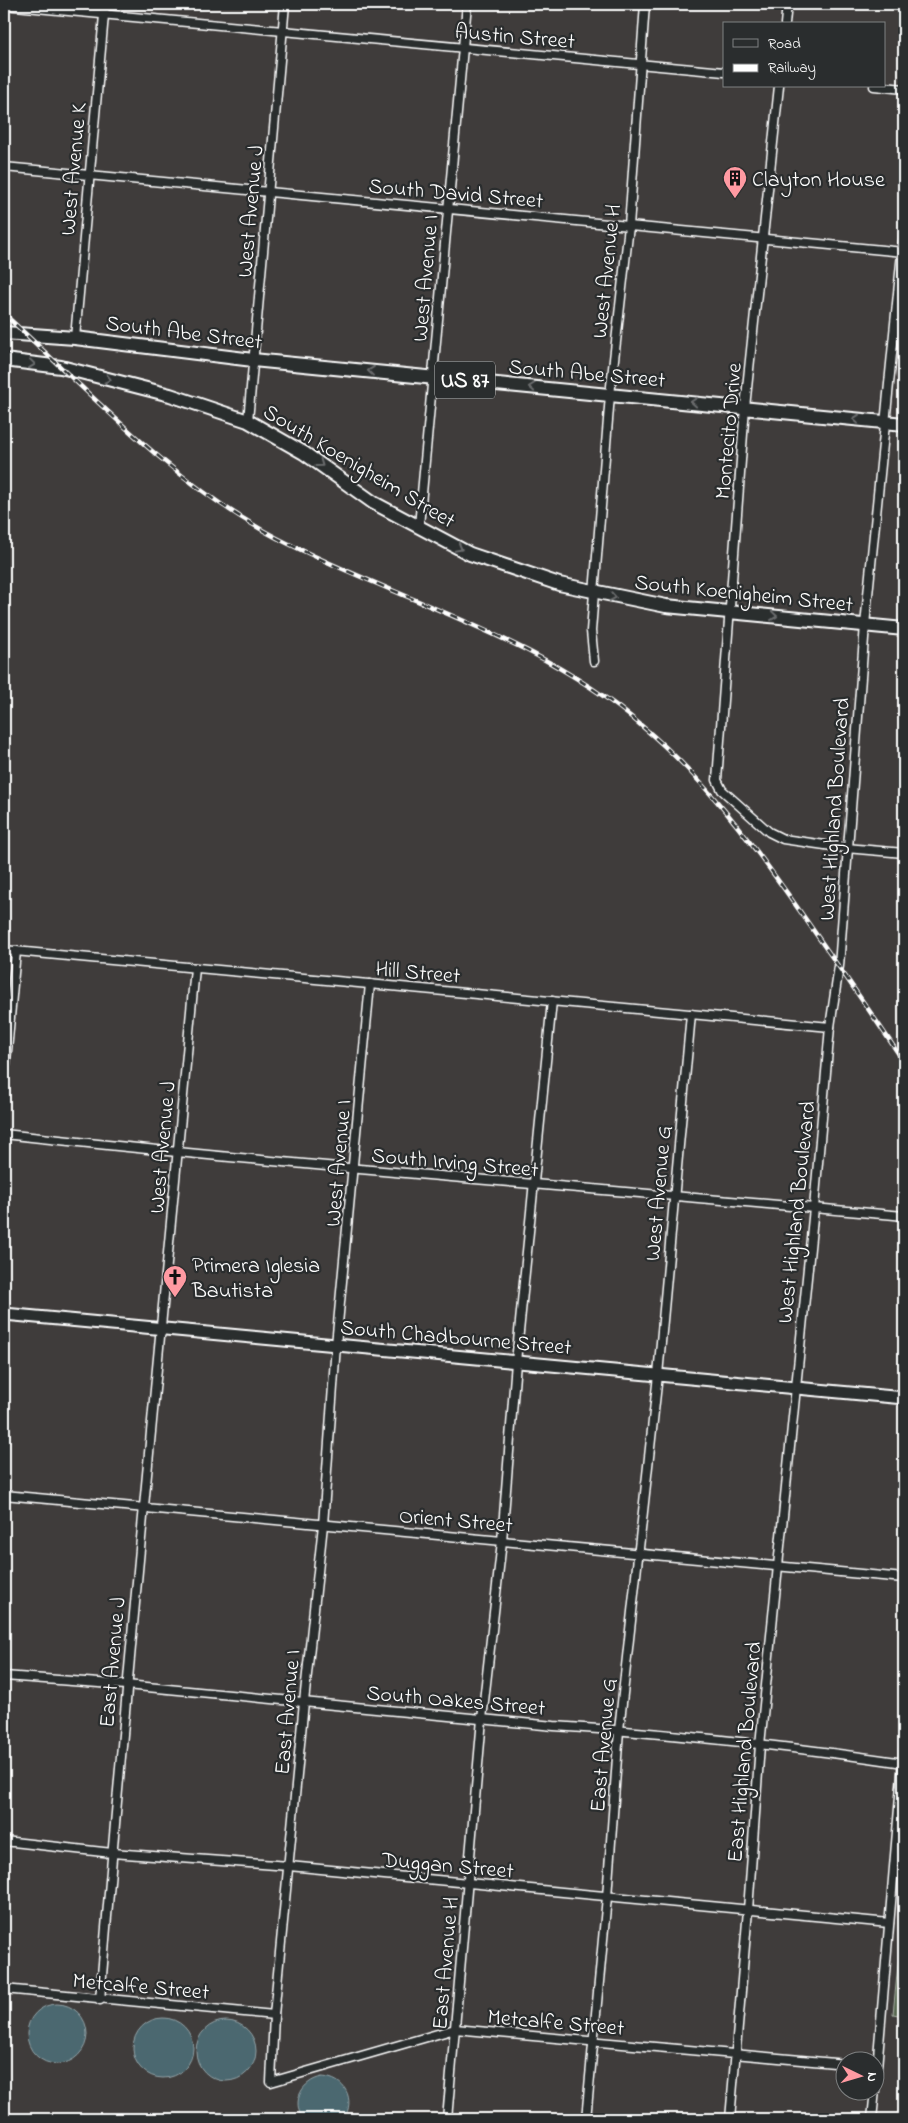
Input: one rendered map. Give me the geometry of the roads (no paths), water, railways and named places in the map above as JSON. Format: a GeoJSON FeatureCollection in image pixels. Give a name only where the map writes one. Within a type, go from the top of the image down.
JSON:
{"type":"FeatureCollection","features":[{"type":"Feature","properties":{"kind":"main road","name":"South Abe Street"},"geometry":{"type":"LineString","coordinates":[[4,333],[75,338],[253,360],[904,424]]}},
{"type":"Feature","properties":{"kind":"main road","name":"South Koenigheim Street"},"geometry":{"type":"LineString","coordinates":[[4,360],[61,367],[170,395],[248,421],[304,453],[374,503],[470,554],[559,584],[594,593],[666,606],[904,629]]}},
{"type":"Feature","properties":{"kind":"main road","name":"South Chadbourne Street"},"geometry":{"type":"LineString","coordinates":[[4,1314],[904,1398]]}},
{"type":"Feature","properties":{"kind":"street","name":"West Avenue K"},"geometry":{"type":"LineString","coordinates":[[75,338],[105,4]]}},
{"type":"Feature","properties":{"kind":"street","name":"West Avenue J"},"geometry":{"type":"LineString","coordinates":[[248,421],[285,4]]}},
{"type":"Feature","properties":{"kind":"street","name":"West Avenue I"},"geometry":{"type":"LineString","coordinates":[[419,526],[467,4]]}},
{"type":"Feature","properties":{"kind":"street","name":"West Avenue H"},"geometry":{"type":"LineString","coordinates":[[594,661],[591,631],[610,394],[629,226],[645,4]]}},
{"type":"Feature","properties":{"kind":"street"},"geometry":{"type":"LineString","coordinates":[[785,22],[787,4]]}},
{"type":"Feature","properties":{"kind":"street","name":"Austin Street"},"geometry":{"type":"LineString","coordinates":[[4,5],[723,72]]}},
{"type":"Feature","properties":{"kind":"street"},"geometry":{"type":"LineString","coordinates":[[886,87],[904,89]]}},
{"type":"Feature","properties":{"kind":"street","name":"Montecito Drive"},"geometry":{"type":"LineString","coordinates":[[779,88],[745,407],[717,780],[722,790],[769,832],[783,840],[846,848]]}},
{"type":"Feature","properties":{"kind":"street","name":"South David Street"},"geometry":{"type":"LineString","coordinates":[[4,166],[903,252]]}},
{"type":"Feature","properties":{"kind":"street","name":"West Highland Boulevard"},"geometry":{"type":"LineString","coordinates":[[795,1388],[814,1208],[830,1027],[838,966],[864,625],[904,233]]}},
{"type":"Feature","properties":{"kind":"street"},"geometry":{"type":"LineString","coordinates":[[846,848],[904,853]]}},
{"type":"Feature","properties":{"kind":"street","name":"Hill Street"},"geometry":{"type":"LineString","coordinates":[[4,950],[830,1027]]}},
{"type":"Feature","properties":{"kind":"street"},"geometry":{"type":"LineString","coordinates":[[4,1084],[16,951]]}},
{"type":"Feature","properties":{"kind":"street","name":"West Avenue J"},"geometry":{"type":"LineString","coordinates":[[162,1329],[195,968]]}},
{"type":"Feature","properties":{"kind":"street","name":"West Avenue I"},"geometry":{"type":"LineString","coordinates":[[336,1345],[370,984]]}},
{"type":"Feature","properties":{"kind":"street"},"geometry":{"type":"LineString","coordinates":[[516,1362],[552,1002]]}},
{"type":"Feature","properties":{"kind":"street","name":"West Avenue G"},"geometry":{"type":"LineString","coordinates":[[658,1375],[691,1014]]}},
{"type":"Feature","properties":{"kind":"street","name":"South Irving Street"},"geometry":{"type":"LineString","coordinates":[[4,1134],[178,1153],[535,1186],[904,1216]]}},
{"type":"Feature","properties":{"kind":"street","name":"East Avenue J"},"geometry":{"type":"LineString","coordinates":[[100,2000],[126,1685],[162,1329]]}},
{"type":"Feature","properties":{"kind":"street","name":"East Avenue I"},"geometry":{"type":"LineString","coordinates":[[271,2082],[274,2014],[323,1524],[336,1345]]}},
{"type":"Feature","properties":{"kind":"street","name":"East Avenue H"},"geometry":{"type":"LineString","coordinates":[[446,2119],[482,1718],[502,1541],[516,1362]]}},
{"type":"Feature","properties":{"kind":"street","name":"East Avenue G"},"geometry":{"type":"LineString","coordinates":[[586,2119],[607,1897],[619,1730],[640,1554],[658,1375]]}},
{"type":"Feature","properties":{"kind":"street","name":"East Highland Boulevard"},"geometry":{"type":"LineString","coordinates":[[730,2119],[760,1745],[795,1388]]}},
{"type":"Feature","properties":{"kind":"street","name":"Orient Street"},"geometry":{"type":"LineString","coordinates":[[4,1495],[904,1578]]}},
{"type":"Feature","properties":{"kind":"street","name":"South Oakes Street"},"geometry":{"type":"LineString","coordinates":[[4,1676],[126,1685],[619,1730],[829,1751],[904,1763]]}},
{"type":"Feature","properties":{"kind":"street"},"geometry":{"type":"LineString","coordinates":[[878,2050],[904,1749]]}},
{"type":"Feature","properties":{"kind":"street","name":"Duggan Street"},"geometry":{"type":"LineString","coordinates":[[4,1840],[112,1853],[290,1866],[889,1923]]}},
{"type":"Feature","properties":{"kind":"street","name":"Metcalfe Street"},"geometry":{"type":"LineString","coordinates":[[4,1989],[100,2000],[274,2014]]}},
{"type":"Feature","properties":{"kind":"street","name":"Metcalfe Street"},"geometry":{"type":"LineString","coordinates":[[271,2082],[455,2030],[836,2063]]}},
{"type":"Feature","properties":{"kind":"street"},"geometry":{"type":"LineString","coordinates":[[872,2119],[874,2100]]}},
{"type":"Feature","properties":{"kind":"water"},"geometry":{"type":"Polygon","coordinates":[[[57,2004],[74,2009],[82,2017],[87,2034],[82,2051],[74,2059],[57,2064],[40,2059],[32,2051],[27,2034],[32,2017],[40,2009],[57,2004]]]}},
{"type":"Feature","properties":{"kind":"water"},"geometry":{"type":"Polygon","coordinates":[[[163,2018],[180,2023],[188,2031],[193,2048],[188,2065],[180,2073],[163,2078],[146,2073],[138,2065],[133,2048],[138,2031],[146,2023],[163,2018]]]}},
{"type":"Feature","properties":{"kind":"water"},"geometry":{"type":"Polygon","coordinates":[[[226,2021],[243,2026],[251,2034],[256,2051],[251,2068],[243,2076],[226,2081],[209,2076],[201,2068],[196,2051],[201,2034],[209,2026],[226,2021]]]}},
{"type":"Feature","properties":{"kind":"water"},"geometry":{"type":"Polygon","coordinates":[[[322,2077],[337,2081],[346,2091],[349,2104],[344,2119],[303,2119],[298,2105],[300,2093],[309,2083],[322,2077]]]}},
{"type":"Feature","properties":{"kind":"railway"},"geometry":{"type":"LineString","coordinates":[[4,314],[167,464],[239,516],[277,538],[323,560],[513,643],[602,695],[643,727],[688,769],[748,839],[904,1062]]}},
{"type":"Feature","properties":{"kind":"place","name":"Clayton House"},"geometry":{"type":"Point","coordinates":[735,199]}},
{"type":"Feature","properties":{"kind":"place","name":"Primera Iglesia Bautista"},"geometry":{"type":"Point","coordinates":[175,1298]}}]}
